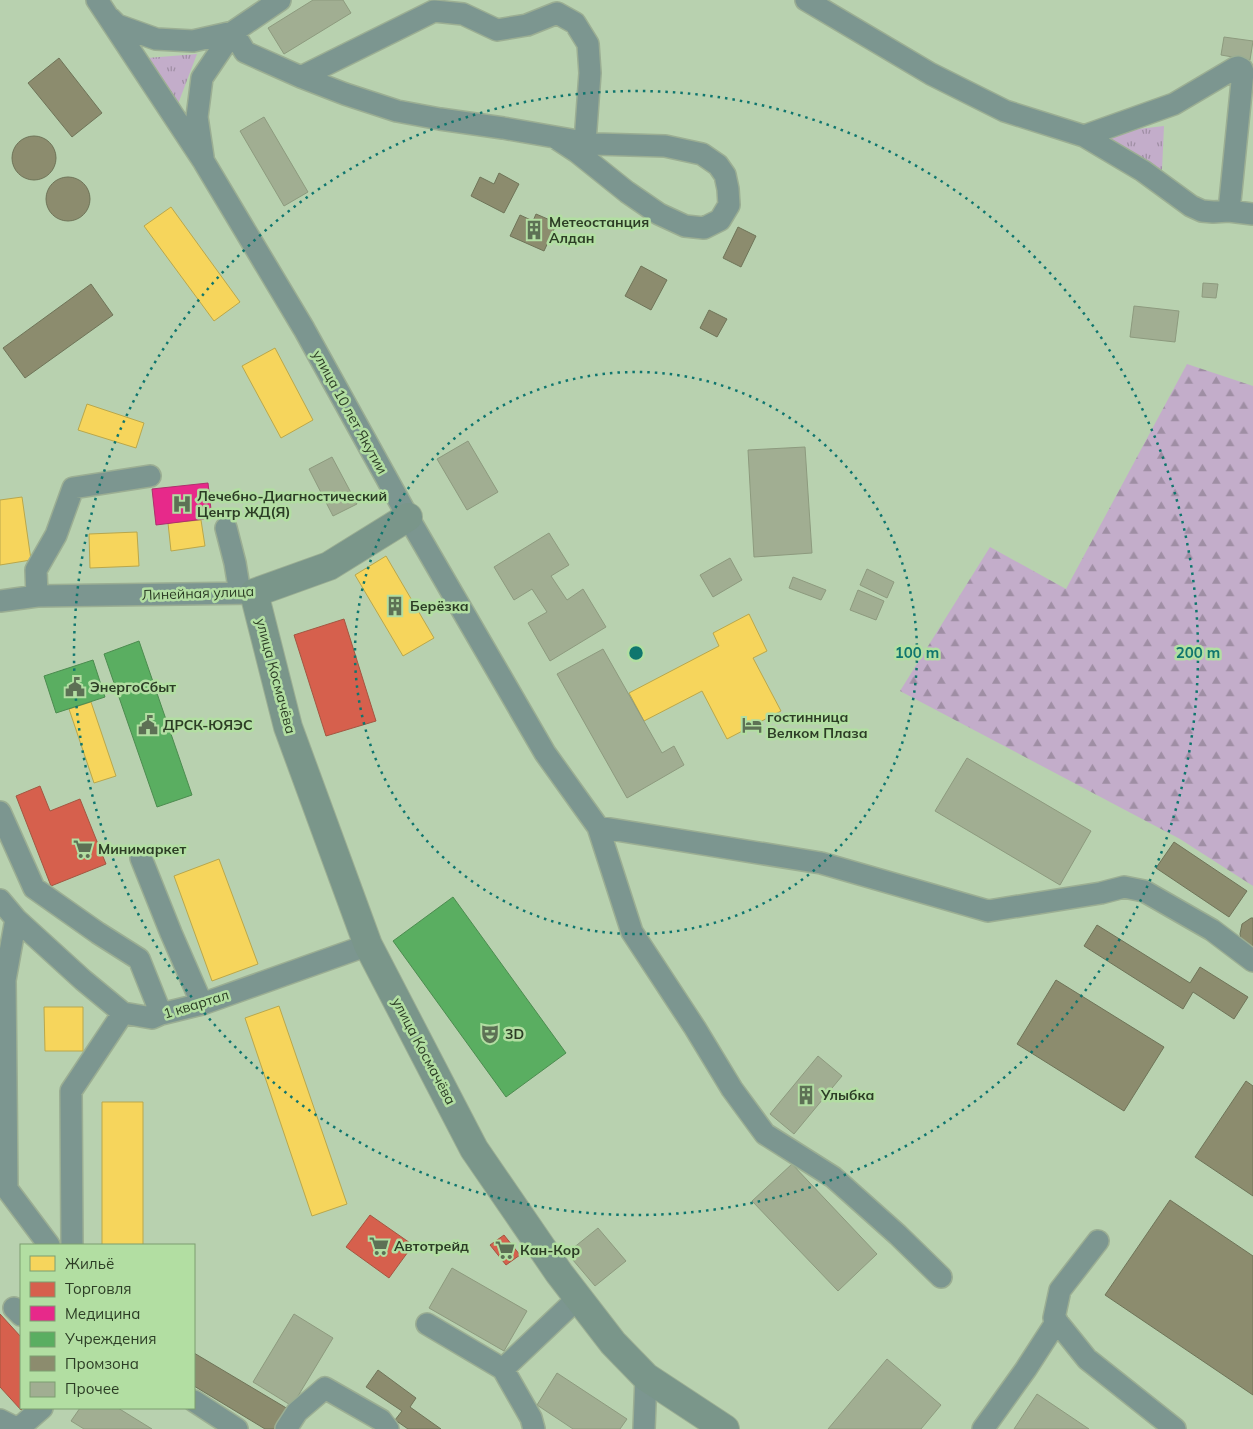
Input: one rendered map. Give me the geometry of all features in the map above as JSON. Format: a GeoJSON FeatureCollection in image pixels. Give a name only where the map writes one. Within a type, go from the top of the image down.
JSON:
{"type":"FeatureCollection","features":[{"type":"Feature","properties":{"kind":"main road","name":"Линейная улица"},"geometry":{"type":"LineString","coordinates":[[247,593],[329,566],[408,518]]}},
{"type":"Feature","properties":{"kind":"main road","name":"улица Космачёва"},"geometry":{"type":"LineString","coordinates":[[247,593],[288,727],[368,945],[474,1148],[558,1273],[613,1343],[646,1377],[725,1429]]}},
{"type":"Feature","properties":{"kind":"street"},"geometry":{"type":"LineString","coordinates":[[99,4],[117,25],[156,39],[194,41],[233,32],[280,0]]}},
{"type":"Feature","properties":{"kind":"street"},"geometry":{"type":"LineString","coordinates":[[806,0],[931,74],[1005,111],[1084,136],[1143,170],[1191,206],[1202,211],[1229,211],[1253,214]]}},
{"type":"Feature","properties":{"kind":"street","name":"улица 10 лет Якутии"},"geometry":{"type":"LineString","coordinates":[[99,4],[204,162],[304,329],[408,518],[545,753],[598,827],[632,932],[695,1028],[732,1089],[765,1134],[833,1177],[898,1235],[941,1277]]}},
{"type":"Feature","properties":{"kind":"street"},"geometry":{"type":"LineString","coordinates":[[301,77],[434,11],[463,14],[496,30],[527,25],[557,13],[575,23],[588,44],[590,73],[585,142]]}},
{"type":"Feature","properties":{"kind":"street"},"geometry":{"type":"LineString","coordinates":[[233,32],[245,52],[301,77],[397,111],[440,119],[554,137],[596,144],[665,146],[702,154],[718,165],[725,175],[729,205],[720,220],[704,228],[685,226],[659,214],[554,137]]}},
{"type":"Feature","properties":{"kind":"street"},"geometry":{"type":"LineString","coordinates":[[204,162],[197,117],[202,78],[233,32]]}},
{"type":"Feature","properties":{"kind":"street"},"geometry":{"type":"LineString","coordinates":[[1084,136],[1174,104],[1238,67],[1243,72],[1229,211]]}},
{"type":"Feature","properties":{"kind":"street"},"geometry":{"type":"LineString","coordinates":[[37,596],[36,570],[56,535],[74,488],[150,476]]}},
{"type":"Feature","properties":{"kind":"street"},"geometry":{"type":"LineString","coordinates":[[226,528],[235,563],[247,593]]}},
{"type":"Feature","properties":{"kind":"street","name":"Линейная улица"},"geometry":{"type":"LineString","coordinates":[[0,601],[37,596],[247,593]]}},
{"type":"Feature","properties":{"kind":"street"},"geometry":{"type":"LineString","coordinates":[[0,812],[34,888],[139,959],[161,1014]]}},
{"type":"Feature","properties":{"kind":"street"},"geometry":{"type":"LineString","coordinates":[[598,827],[821,863],[988,911],[1101,893],[1124,887],[1144,891],[1212,930],[1253,961]]}},
{"type":"Feature","properties":{"kind":"street"},"geometry":{"type":"LineString","coordinates":[[141,858],[202,1004]]}},
{"type":"Feature","properties":{"kind":"street","name":"1 квартал"},"geometry":{"type":"LineString","coordinates":[[0,900],[16,919],[83,980],[124,1012],[152,1018],[202,1004],[368,945]]}},
{"type":"Feature","properties":{"kind":"street"},"geometry":{"type":"LineString","coordinates":[[16,919],[4,980],[7,1189],[48,1244]]}},
{"type":"Feature","properties":{"kind":"street"},"geometry":{"type":"LineString","coordinates":[[72,1244],[71,1091],[124,1012]]}},
{"type":"Feature","properties":{"kind":"street"},"geometry":{"type":"LineString","coordinates":[[1098,1241],[1060,1290],[1054,1318],[1087,1359],[1175,1429]]}},
{"type":"Feature","properties":{"kind":"street"},"geometry":{"type":"LineString","coordinates":[[503,1369],[578,1298]]}},
{"type":"Feature","properties":{"kind":"street"},"geometry":{"type":"LineString","coordinates":[[983,1429],[1026,1369],[1057,1321]]}},
{"type":"Feature","properties":{"kind":"street"},"geometry":{"type":"LineString","coordinates":[[427,1324],[503,1369],[531,1418],[534,1429]]}},
{"type":"Feature","properties":{"kind":"street"},"geometry":{"type":"LineString","coordinates":[[644,1429],[646,1377]]}},
{"type":"Feature","properties":{"kind":"street"},"geometry":{"type":"LineString","coordinates":[[286,1429],[297,1412],[325,1388],[381,1420],[388,1429]]}},
{"type":"Feature","properties":{"kind":"street"},"geometry":{"type":"LineString","coordinates":[[195,1402],[237,1429]]}},
{"type":"Feature","properties":{"kind":"street"},"geometry":{"type":"LineString","coordinates":[[0,1420],[18,1429],[41,1409]]}},
{"type":"Feature","properties":{"kind":"green space"},"geometry":{"type":"Polygon","coordinates":[[[197,54],[178,104],[147,58],[197,54]]]}},
{"type":"Feature","properties":{"kind":"green space"},"geometry":{"type":"Polygon","coordinates":[[[1164,126],[1162,170],[1111,142],[1112,132],[1164,126]]]}},
{"type":"Feature","properties":{"kind":"green space"},"geometry":{"type":"Polygon","coordinates":[[[1187,364],[1253,386],[1253,886],[1180,839],[900,691],[990,547],[1066,589],[1187,364]]]}},
{"type":"Feature","properties":{"kind":"building: Жильё"},"geometry":{"type":"Polygon","coordinates":[[[171,207],[240,302],[214,321],[144,226],[171,207]]]}},
{"type":"Feature","properties":{"kind":"building: Жильё"},"geometry":{"type":"Polygon","coordinates":[[[275,348],[313,420],[281,438],[242,366],[275,348]]]}},
{"type":"Feature","properties":{"kind":"building: Жильё"},"geometry":{"type":"Polygon","coordinates":[[[87,404],[144,423],[136,448],[78,430],[87,404]]]}},
{"type":"Feature","properties":{"kind":"building: Жильё"},"geometry":{"type":"Polygon","coordinates":[[[22,497],[31,560],[0,565],[0,500],[22,497]]]}},
{"type":"Feature","properties":{"kind":"building: Жильё"},"geometry":{"type":"Polygon","coordinates":[[[201,520],[205,546],[171,551],[168,523],[201,520]]]}},
{"type":"Feature","properties":{"kind":"building: Жильё"},"geometry":{"type":"Polygon","coordinates":[[[137,532],[139,566],[90,568],[89,534],[137,532]]]}},
{"type":"Feature","properties":{"kind":"building: Жильё","name":"Берёзка"},"geometry":{"type":"Polygon","coordinates":[[[386,556],[434,638],[403,656],[355,575],[386,556]]]}},
{"type":"Feature","properties":{"kind":"building: Жильё"},"geometry":{"type":"Polygon","coordinates":[[[749,614],[767,651],[753,658],[781,711],[727,739],[702,691],[644,721],[629,693],[719,646],[713,633],[749,614]]]}},
{"type":"Feature","properties":{"kind":"building: Жильё"},"geometry":{"type":"Polygon","coordinates":[[[91,702],[116,776],[94,783],[69,709],[91,702]]]}},
{"type":"Feature","properties":{"kind":"building: Жильё"},"geometry":{"type":"Polygon","coordinates":[[[219,859],[258,964],[212,981],[174,876],[219,859]]]}},
{"type":"Feature","properties":{"kind":"building: Жильё"},"geometry":{"type":"Polygon","coordinates":[[[279,1006],[347,1204],[312,1216],[245,1018],[279,1006]]]}},
{"type":"Feature","properties":{"kind":"building: Жильё"},"geometry":{"type":"Polygon","coordinates":[[[44,1007],[83,1007],[83,1051],[45,1051],[44,1007]]]}},
{"type":"Feature","properties":{"kind":"building: Жильё"},"geometry":{"type":"Polygon","coordinates":[[[102,1102],[143,1102],[143,1244],[102,1244],[102,1102]]]}},
{"type":"Feature","properties":{"kind":"building: Торговля"},"geometry":{"type":"Polygon","coordinates":[[[344,619],[376,721],[326,736],[294,635],[344,619]]]}},
{"type":"Feature","properties":{"kind":"building: Торговля"},"geometry":{"type":"Polygon","coordinates":[[[40,786],[50,811],[80,799],[106,864],[51,886],[16,796],[40,786]]]}},
{"type":"Feature","properties":{"kind":"building: Торговля","name":"Автотрейд"},"geometry":{"type":"Polygon","coordinates":[[[370,1215],[413,1245],[389,1278],[346,1247],[370,1215]]]}},
{"type":"Feature","properties":{"kind":"building: Торговля","name":"Кан-Кор"},"geometry":{"type":"Polygon","coordinates":[[[504,1235],[520,1255],[506,1265],[490,1245],[504,1235]]]}},
{"type":"Feature","properties":{"kind":"building: Торговля"},"geometry":{"type":"Polygon","coordinates":[[[0,1314],[20,1336],[20,1409],[0,1387],[0,1314]]]}},
{"type":"Feature","properties":{"kind":"building: Медицина","name":"Лечебно-Диагностический Центр ЖД(Я)"},"geometry":{"type":"Polygon","coordinates":[[[208,483],[212,518],[156,525],[152,489],[208,483]]]}},
{"type":"Feature","properties":{"kind":"building: Учреждения"},"geometry":{"type":"Polygon","coordinates":[[[139,641],[192,795],[157,807],[104,654],[139,641]]]}},
{"type":"Feature","properties":{"kind":"building: Учреждения"},"geometry":{"type":"Polygon","coordinates":[[[93,660],[105,697],[56,713],[44,676],[93,660]]]}},
{"type":"Feature","properties":{"kind":"building: Учреждения"},"geometry":{"type":"Polygon","coordinates":[[[453,897],[566,1053],[506,1097],[393,941],[453,897]]]}},
{"type":"Feature","properties":{"kind":"building: Промзона"},"geometry":{"type":"Polygon","coordinates":[[[59,58],[102,113],[72,137],[28,83],[59,58]]]}},
{"type":"Feature","properties":{"kind":"building: Промзона"},"geometry":{"type":"Polygon","coordinates":[[[38,136],[50,142],[55,150],[55,166],[50,174],[42,179],[30,180],[18,174],[13,166],[12,154],[18,142],[26,137],[38,136]]]}},
{"type":"Feature","properties":{"kind":"building: Промзона"},"geometry":{"type":"Polygon","coordinates":[[[499,173],[519,184],[504,213],[471,196],[480,177],[494,184],[499,173]]]}},
{"type":"Feature","properties":{"kind":"building: Промзона"},"geometry":{"type":"Polygon","coordinates":[[[64,177],[72,177],[84,183],[90,199],[84,215],[72,221],[64,221],[52,215],[46,203],[46,195],[52,183],[64,177]]]}},
{"type":"Feature","properties":{"kind":"building: Промзона","name":"Метеостанция Алдан"},"geometry":{"type":"Polygon","coordinates":[[[536,214],[557,223],[544,251],[510,236],[520,215],[533,221],[536,214]]]}},
{"type":"Feature","properties":{"kind":"building: Промзона"},"geometry":{"type":"Polygon","coordinates":[[[738,227],[756,236],[741,267],[723,258],[738,227]]]}},
{"type":"Feature","properties":{"kind":"building: Промзона"},"geometry":{"type":"Polygon","coordinates":[[[641,266],[667,280],[651,310],[625,296],[641,266]]]}},
{"type":"Feature","properties":{"kind":"building: Промзона"},"geometry":{"type":"Polygon","coordinates":[[[91,284],[113,315],[25,378],[3,348],[91,284]]]}},
{"type":"Feature","properties":{"kind":"building: Промзона"},"geometry":{"type":"Polygon","coordinates":[[[709,310],[727,319],[717,337],[700,328],[709,310]]]}},
{"type":"Feature","properties":{"kind":"building: Промзона"},"geometry":{"type":"Polygon","coordinates":[[[1174,842],[1247,891],[1229,917],[1156,868],[1174,842]]]}},
{"type":"Feature","properties":{"kind":"building: Промзона"},"geometry":{"type":"Polygon","coordinates":[[[1253,918],[1253,948],[1241,939],[1240,934],[1242,924],[1253,918]]]}},
{"type":"Feature","properties":{"kind":"building: Промзона"},"geometry":{"type":"Polygon","coordinates":[[[1097,925],[1190,983],[1200,967],[1248,997],[1234,1019],[1193,992],[1183,1009],[1084,946],[1097,925]]]}},
{"type":"Feature","properties":{"kind":"building: Промзона"},"geometry":{"type":"Polygon","coordinates":[[[1056,980],[1164,1047],[1124,1111],[1017,1044],[1056,980]]]}},
{"type":"Feature","properties":{"kind":"building: Промзона"},"geometry":{"type":"Polygon","coordinates":[[[1246,1081],[1253,1086],[1253,1196],[1195,1157],[1246,1081]]]}},
{"type":"Feature","properties":{"kind":"building: Промзона"},"geometry":{"type":"Polygon","coordinates":[[[1170,1200],[1253,1256],[1253,1395],[1105,1295],[1170,1200]]]}},
{"type":"Feature","properties":{"kind":"building: Промзона"},"geometry":{"type":"Polygon","coordinates":[[[195,1354],[288,1409],[276,1429],[265,1429],[195,1387],[195,1354]]]}},
{"type":"Feature","properties":{"kind":"building: Промзона"},"geometry":{"type":"Polygon","coordinates":[[[378,1370],[416,1398],[410,1407],[441,1429],[408,1429],[395,1420],[402,1411],[366,1387],[378,1370]]]}},
{"type":"Feature","properties":{"kind":"building: Прочее"},"geometry":{"type":"Polygon","coordinates":[[[313,0],[343,0],[351,13],[284,54],[268,28],[313,0]]]}},
{"type":"Feature","properties":{"kind":"building: Прочее"},"geometry":{"type":"Polygon","coordinates":[[[1224,37],[1253,41],[1250,60],[1221,55],[1224,37]]]}},
{"type":"Feature","properties":{"kind":"building: Прочее"},"geometry":{"type":"Polygon","coordinates":[[[264,117],[308,192],[284,206],[240,131],[264,117]]]}},
{"type":"Feature","properties":{"kind":"building: Прочее"},"geometry":{"type":"Polygon","coordinates":[[[1203,283],[1218,284],[1216,298],[1202,297],[1203,283]]]}},
{"type":"Feature","properties":{"kind":"building: Прочее"},"geometry":{"type":"Polygon","coordinates":[[[1134,306],[1179,311],[1175,342],[1130,337],[1134,306]]]}},
{"type":"Feature","properties":{"kind":"building: Прочее"},"geometry":{"type":"Polygon","coordinates":[[[468,441],[498,492],[467,510],[437,459],[468,441]]]}},
{"type":"Feature","properties":{"kind":"building: Прочее"},"geometry":{"type":"Polygon","coordinates":[[[805,447],[812,553],[754,557],[748,450],[805,447]]]}},
{"type":"Feature","properties":{"kind":"building: Прочее"},"geometry":{"type":"Polygon","coordinates":[[[332,457],[357,504],[333,516],[309,469],[332,457]]]}},
{"type":"Feature","properties":{"kind":"building: Прочее"},"geometry":{"type":"Polygon","coordinates":[[[549,533],[569,565],[551,576],[567,600],[583,589],[606,627],[550,661],[528,623],[547,612],[532,589],[514,600],[494,567],[549,533]]]}},
{"type":"Feature","properties":{"kind":"building: Прочее"},"geometry":{"type":"Polygon","coordinates":[[[730,558],[742,580],[713,597],[700,575],[730,558]]]}},
{"type":"Feature","properties":{"kind":"building: Прочее"},"geometry":{"type":"Polygon","coordinates":[[[867,569],[894,582],[887,598],[860,585],[867,569]]]}},
{"type":"Feature","properties":{"kind":"building: Прочее"},"geometry":{"type":"Polygon","coordinates":[[[793,577],[826,590],[821,600],[789,588],[793,577]]]}},
{"type":"Feature","properties":{"kind":"building: Прочее"},"geometry":{"type":"Polygon","coordinates":[[[858,590],[884,601],[876,620],[850,610],[858,590]]]}},
{"type":"Feature","properties":{"kind":"building: Прочее"},"geometry":{"type":"Polygon","coordinates":[[[603,649],[662,753],[674,746],[684,765],[627,798],[557,674],[603,649]]]}},
{"type":"Feature","properties":{"kind":"building: Прочее"},"geometry":{"type":"Polygon","coordinates":[[[967,758],[1091,831],[1060,885],[935,811],[967,758]]]}},
{"type":"Feature","properties":{"kind":"building: Прочее","name":"Улыбка"},"geometry":{"type":"Polygon","coordinates":[[[818,1056],[842,1076],[794,1134],[770,1114],[818,1056]]]}},
{"type":"Feature","properties":{"kind":"building: Прочее"},"geometry":{"type":"Polygon","coordinates":[[[792,1164],[877,1254],[838,1291],[752,1201],[792,1164]]]}},
{"type":"Feature","properties":{"kind":"building: Прочее"},"geometry":{"type":"Polygon","coordinates":[[[598,1228],[626,1261],[595,1286],[567,1253],[598,1228]]]}},
{"type":"Feature","properties":{"kind":"building: Прочее"},"geometry":{"type":"Polygon","coordinates":[[[452,1268],[527,1311],[504,1351],[429,1308],[452,1268]]]}},
{"type":"Feature","properties":{"kind":"building: Прочее"},"geometry":{"type":"Polygon","coordinates":[[[294,1314],[333,1338],[292,1406],[253,1382],[294,1314]]]}},
{"type":"Feature","properties":{"kind":"building: Прочее"},"geometry":{"type":"Polygon","coordinates":[[[887,1359],[941,1405],[921,1429],[828,1429],[887,1359]]]}},
{"type":"Feature","properties":{"kind":"building: Прочее"},"geometry":{"type":"Polygon","coordinates":[[[557,1373],[627,1419],[620,1429],[573,1429],[537,1405],[557,1373]]]}},
{"type":"Feature","properties":{"kind":"building: Прочее"},"geometry":{"type":"Polygon","coordinates":[[[1037,1394],[1089,1429],[1014,1429],[1037,1394]]]}},
{"type":"Feature","properties":{"kind":"building: Прочее"},"geometry":{"type":"Polygon","coordinates":[[[79,1409],[120,1409],[152,1429],[84,1429],[71,1421],[79,1409]]]}},
{"type":"Feature","properties":{"kind":"place","name":"Метеостанция Алдан"},"geometry":{"type":"Point","coordinates":[534,230]}},
{"type":"Feature","properties":{"kind":"place","name":"Лечебно-Диагностический Центр ЖД(Я)"},"geometry":{"type":"Point","coordinates":[182,504]}},
{"type":"Feature","properties":{"kind":"place","name":"Берёзка"},"geometry":{"type":"Point","coordinates":[395,606]}},
{"type":"Feature","properties":{"kind":"place","name":"ЭнергоСбыт"},"geometry":{"type":"Point","coordinates":[75,687]}},
{"type":"Feature","properties":{"kind":"place","name":"ДРСК-ЮЯЭС"},"geometry":{"type":"Point","coordinates":[148,725]}},
{"type":"Feature","properties":{"kind":"place","name":"гостинница Велком Плаза"},"geometry":{"type":"Point","coordinates":[752,725]}},
{"type":"Feature","properties":{"kind":"place","name":"Минимаркет"},"geometry":{"type":"Point","coordinates":[83,849]}},
{"type":"Feature","properties":{"kind":"place","name":"3D"},"geometry":{"type":"Point","coordinates":[490,1034]}},
{"type":"Feature","properties":{"kind":"place","name":"Улыбка"},"geometry":{"type":"Point","coordinates":[806,1095]}},
{"type":"Feature","properties":{"kind":"place","name":"Автотрейд"},"geometry":{"type":"Point","coordinates":[379,1246]}},
{"type":"Feature","properties":{"kind":"place","name":"Кан-Кор"},"geometry":{"type":"Point","coordinates":[505,1250]}}]}
